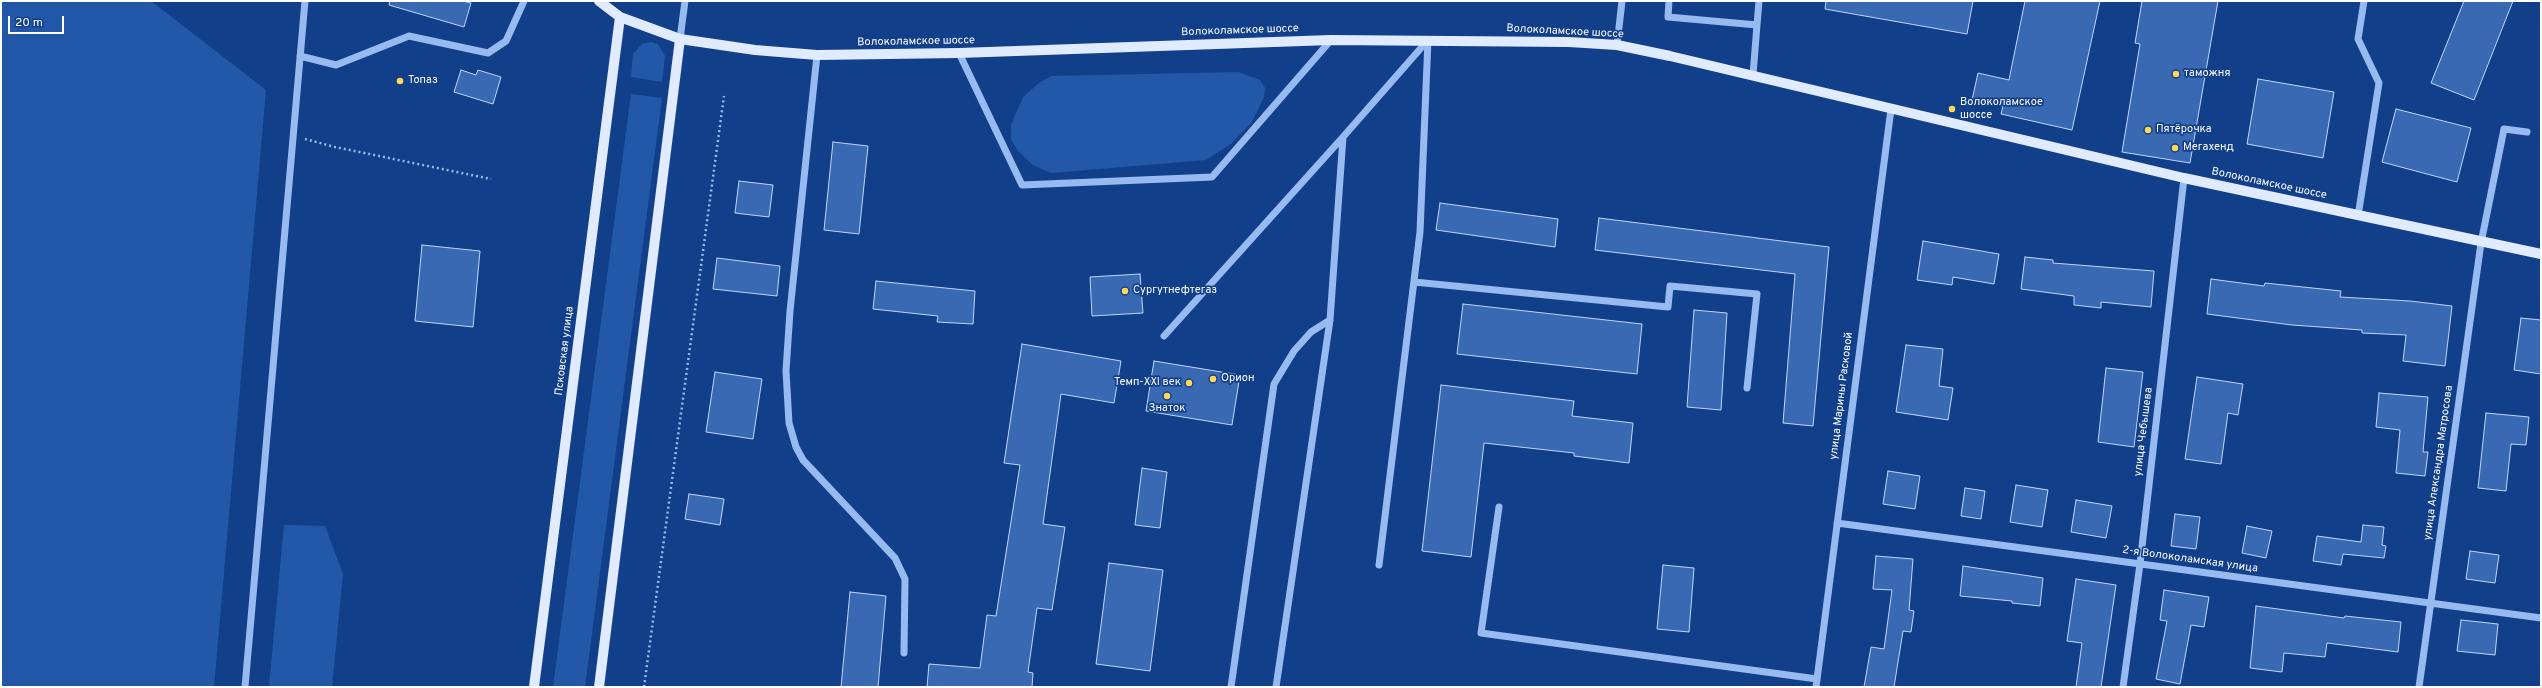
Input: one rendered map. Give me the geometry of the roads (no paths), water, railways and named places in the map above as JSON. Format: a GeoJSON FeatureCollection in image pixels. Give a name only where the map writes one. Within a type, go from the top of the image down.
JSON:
{"type":"FeatureCollection","features":[{"type":"Feature","properties":{"kind":"main road","name":"Волоколамское шоссе"},"geometry":{"type":"LineString","coordinates":[[599,1],[620,17],[680,39],[755,50],[817,55],[959,54],[1331,40],[1568,42],[1617,45],[1753,75],[2184,178],[2481,243],[2541,254]]}},
{"type":"Feature","properties":{"kind":"main road","name":"Псковская улица"},"geometry":{"type":"LineString","coordinates":[[534,687],[620,17]]}},
{"type":"Feature","properties":{"kind":"main road"},"geometry":{"type":"LineString","coordinates":[[599,687],[680,39]]}},
{"type":"Feature","properties":{"kind":"street"},"geometry":{"type":"LineString","coordinates":[[245,687],[295,136],[305,1]]}},
{"type":"Feature","properties":{"kind":"street"},"geometry":{"type":"LineString","coordinates":[[300,56],[336,65],[410,36],[488,53],[506,41],[524,1]]}},
{"type":"Feature","properties":{"kind":"street"},"geometry":{"type":"LineString","coordinates":[[680,39],[685,1]]}},
{"type":"Feature","properties":{"kind":"street"},"geometry":{"type":"LineString","coordinates":[[1617,45],[1622,1]]}},
{"type":"Feature","properties":{"kind":"street"},"geometry":{"type":"LineString","coordinates":[[1669,1],[1668,17],[1757,25]]}},
{"type":"Feature","properties":{"kind":"street"},"geometry":{"type":"LineString","coordinates":[[1753,75],[1759,1]]}},
{"type":"Feature","properties":{"kind":"street"},"geometry":{"type":"LineString","coordinates":[[2358,216],[2379,83],[2358,39],[2364,1]]}},
{"type":"Feature","properties":{"kind":"street"},"geometry":{"type":"LineString","coordinates":[[959,54],[1022,185],[1212,177],[1331,40]]}},
{"type":"Feature","properties":{"kind":"street"},"geometry":{"type":"LineString","coordinates":[[1164,336],[1428,40]]}},
{"type":"Feature","properties":{"kind":"street"},"geometry":{"type":"LineString","coordinates":[[1379,565],[1420,232],[1428,40]]}},
{"type":"Feature","properties":{"kind":"street"},"geometry":{"type":"LineString","coordinates":[[817,55],[789,319],[786,371],[789,423],[796,447],[803,460],[895,558],[905,579],[904,653]]}},
{"type":"Feature","properties":{"kind":"street","name":"улица Марины Расковой"},"geometry":{"type":"LineString","coordinates":[[1816,683],[1891,109]]}},
{"type":"Feature","properties":{"kind":"street","name":"улица Александра Матросова"},"geometry":{"type":"LineString","coordinates":[[2419,687],[2481,243],[2504,129],[2527,132]]}},
{"type":"Feature","properties":{"kind":"street"},"geometry":{"type":"LineString","coordinates":[[1276,687],[1330,320],[1343,136]]}},
{"type":"Feature","properties":{"kind":"street","name":"улица Чебышева"},"geometry":{"type":"LineString","coordinates":[[2123,687],[2140,564],[2184,178]]}},
{"type":"Feature","properties":{"kind":"street"},"geometry":{"type":"LineString","coordinates":[[1414,282],[1668,308],[1670,286],[1757,294],[1747,388]]}},
{"type":"Feature","properties":{"kind":"street"},"geometry":{"type":"LineString","coordinates":[[1231,687],[1274,384],[1294,351],[1311,332],[1330,320]]}},
{"type":"Feature","properties":{"kind":"street"},"geometry":{"type":"LineString","coordinates":[[1499,507],[1481,633],[1816,683]]}},
{"type":"Feature","properties":{"kind":"street","name":"2-я Волоколамская улица"},"geometry":{"type":"LineString","coordinates":[[1837,523],[2541,618]]}},
{"type":"Feature","properties":{"kind":"place","name":"таможня"},"geometry":{"type":"Point","coordinates":[2176,74]}},
{"type":"Feature","properties":{"kind":"place","name":"Топаз"},"geometry":{"type":"Point","coordinates":[400,81]}},
{"type":"Feature","properties":{"kind":"place","name":"Волоколамское шоссе"},"geometry":{"type":"Point","coordinates":[1952,109]}},
{"type":"Feature","properties":{"kind":"place","name":"Пятёрочка"},"geometry":{"type":"Point","coordinates":[2148,130]}},
{"type":"Feature","properties":{"kind":"place","name":"Мегахенд"},"geometry":{"type":"Point","coordinates":[2175,148]}},
{"type":"Feature","properties":{"kind":"place","name":"Сургутнефтегаз"},"geometry":{"type":"Point","coordinates":[1125,291]}},
{"type":"Feature","properties":{"kind":"place","name":"Орион"},"geometry":{"type":"Point","coordinates":[1213,379]}},
{"type":"Feature","properties":{"kind":"place","name":"Темп-XXI век"},"geometry":{"type":"Point","coordinates":[1189,383]}},
{"type":"Feature","properties":{"kind":"place","name":"Знаток"},"geometry":{"type":"Point","coordinates":[1167,396]}}]}
